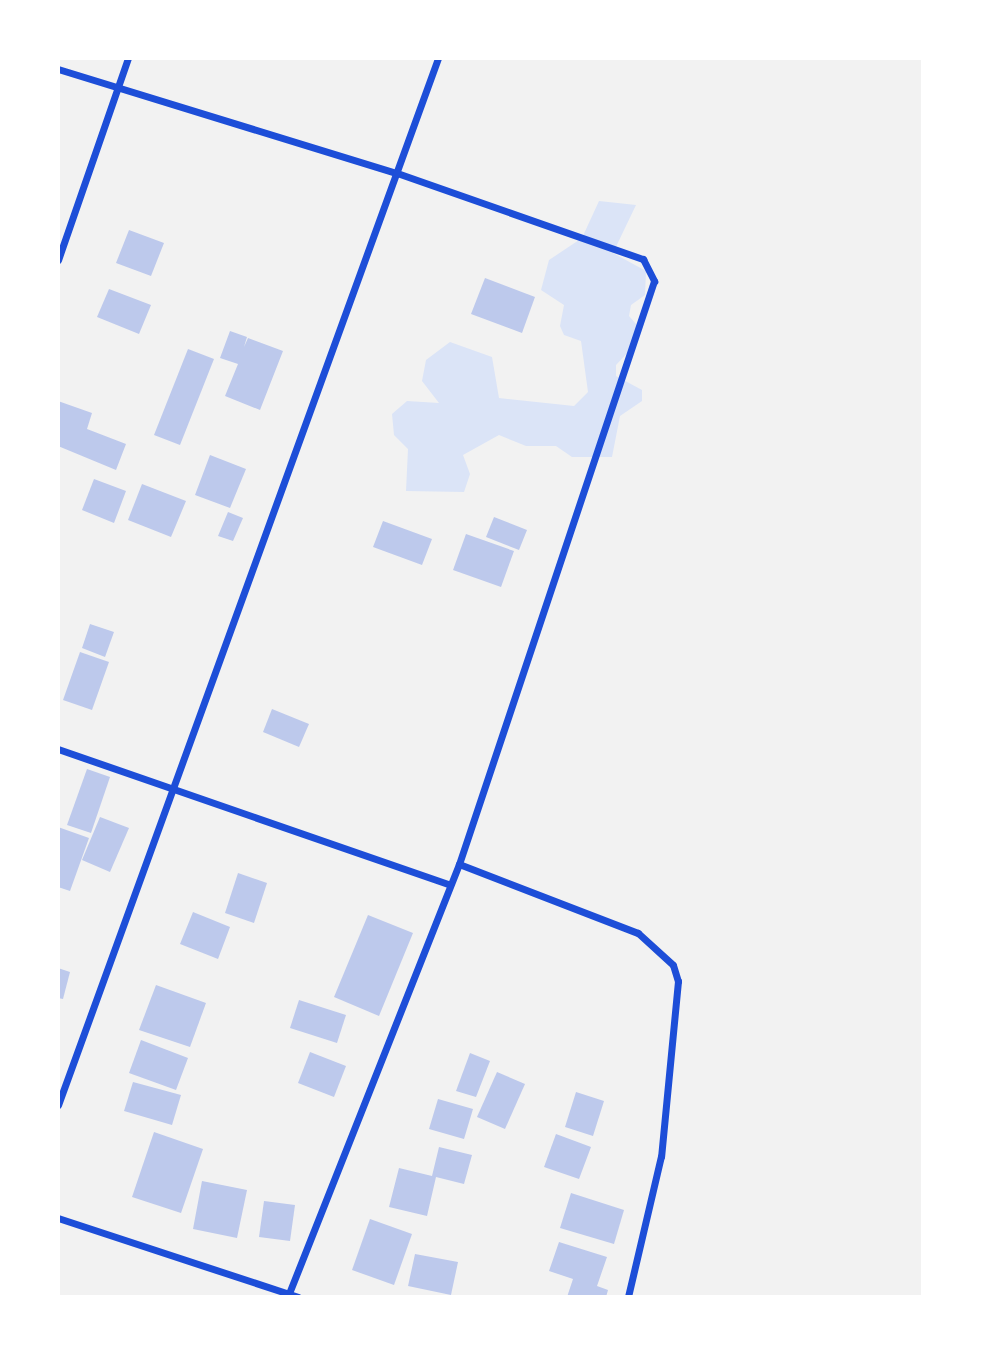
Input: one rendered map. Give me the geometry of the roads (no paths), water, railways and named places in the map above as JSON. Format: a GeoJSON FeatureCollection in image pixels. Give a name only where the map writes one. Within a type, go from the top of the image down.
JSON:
{"type":"FeatureCollection","features":[{"type":"Feature","properties":{"kind":"street"},"geometry":{"type":"LineString","coordinates":[[58,260],[128,58]]}},
{"type":"Feature","properties":{"kind":"street"},"geometry":{"type":"LineString","coordinates":[[58,1105],[174,793],[438,58]]}},
{"type":"Feature","properties":{"kind":"street"},"geometry":{"type":"LineString","coordinates":[[58,69],[117,91],[397,173],[643,259],[654,281],[459,864],[294,1296],[58,1219]]}},
{"type":"Feature","properties":{"kind":"street"},"geometry":{"type":"LineString","coordinates":[[58,749],[174,793],[450,885]]}},
{"type":"Feature","properties":{"kind":"street"},"geometry":{"type":"LineString","coordinates":[[459,864],[638,933],[673,965],[678,981],[661,1156],[628,1297]]}}]}
